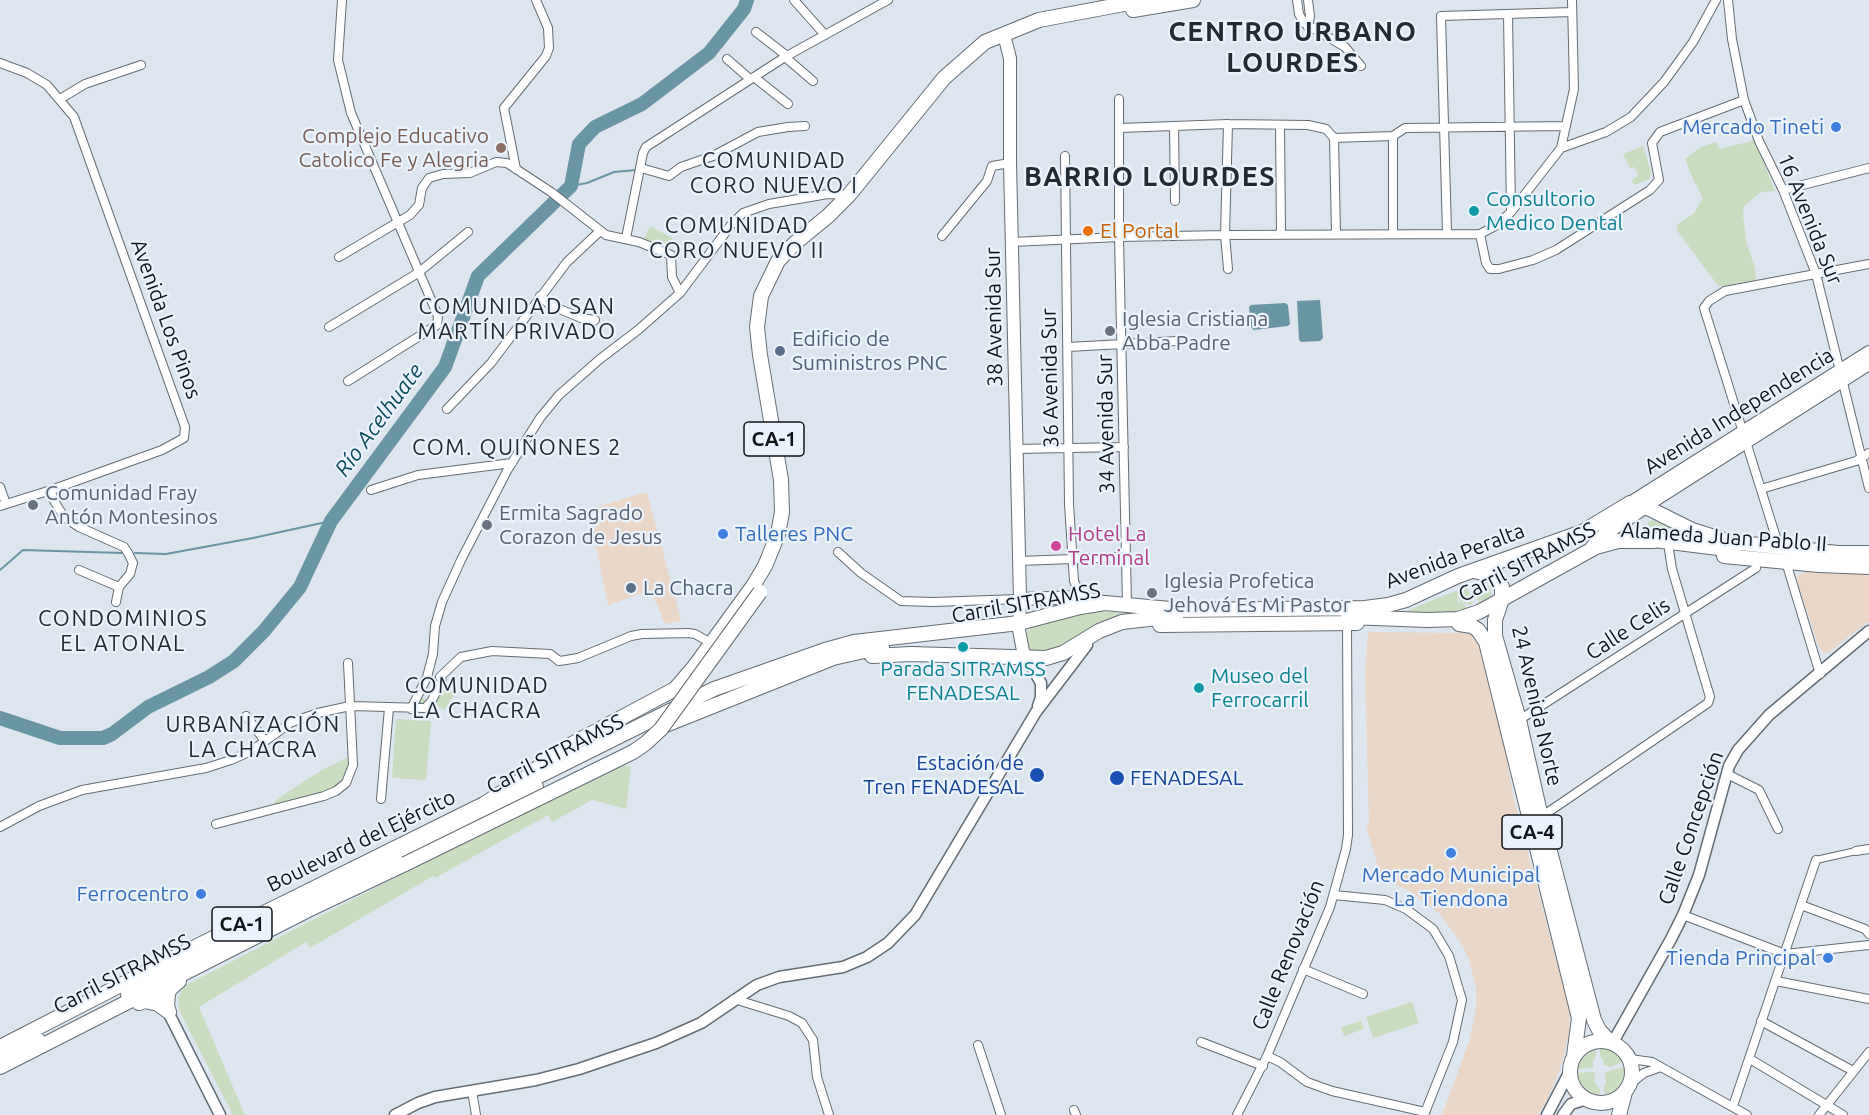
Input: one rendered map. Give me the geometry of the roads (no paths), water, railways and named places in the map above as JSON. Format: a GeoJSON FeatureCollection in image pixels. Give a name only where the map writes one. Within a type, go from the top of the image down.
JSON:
{"type":"FeatureCollection","features":[{"type":"Feature","properties":{"kind":"main road","name":"CA-1"},"geometry":{"type":"LineString","coordinates":[[484,804],[528,776],[557,752],[675,689],[753,586],[765,566],[778,534],[782,512],[781,476],[758,341],[757,316],[761,296],[772,270],[784,253],[849,195],[944,78],[985,42],[1023,25],[1062,14],[1120,2],[1145,0]]}},
{"type":"Feature","properties":{"kind":"main road","name":"CA-1"},"geometry":{"type":"LineString","coordinates":[[1005,38],[1043,27],[1193,0]]}},
{"type":"Feature","properties":{"kind":"main road"},"geometry":{"type":"LineString","coordinates":[[985,42],[1005,38],[1023,25]]}},
{"type":"Feature","properties":{"kind":"main road","name":"38 Avenida Sur"},"geometry":{"type":"LineString","coordinates":[[1005,38],[1010,58],[1010,163],[1020,599]]}},
{"type":"Feature","properties":{"kind":"main road","name":"Boulevard del Ejército"},"geometry":{"type":"LineString","coordinates":[[0,1067],[185,977],[390,871],[626,756],[662,729],[760,592],[780,554],[787,530],[788,472],[765,342],[766,307],[771,289],[791,257],[835,220],[852,202],[952,80],[979,56],[1005,38]]}},
{"type":"Feature","properties":{"kind":"main road","name":"Avenida Independencia"},"geometry":{"type":"LineString","coordinates":[[1644,507],[1745,437],[1842,375],[1869,352]]}},
{"type":"Feature","properties":{"kind":"main road","name":"Avenida Independencia"},"geometry":{"type":"LineString","coordinates":[[1842,375],[1869,364]]}},
{"type":"Feature","properties":{"kind":"main road","name":"Avenida Independencia"},"geometry":{"type":"LineString","coordinates":[[1630,503],[1745,437]]}},
{"type":"Feature","properties":{"kind":"main road","name":"Alameda Juan Pablo II"},"geometry":{"type":"LineString","coordinates":[[1630,503],[1644,507],[1703,535],[1730,542],[1838,553],[1869,553]]}},
{"type":"Feature","properties":{"kind":"main road","name":"Avenida Peralta"},"geometry":{"type":"LineString","coordinates":[[1020,599],[1081,597],[1105,603],[1180,610],[1365,608],[1396,604],[1582,532],[1630,503]]}},
{"type":"Feature","properties":{"kind":"main road","name":"Avenida Peralta"},"geometry":{"type":"LineString","coordinates":[[1028,662],[1052,664],[1065,659],[1106,634],[1137,626],[1347,619],[1423,625],[1459,624],[1478,619],[1501,603],[1577,562],[1603,536],[1644,507]]}},
{"type":"Feature","properties":{"kind":"main road","name":"Carril SITRAMSS"},"geometry":{"type":"LineString","coordinates":[[1347,619],[1402,608],[1478,572],[1582,540],[1603,536],[1622,535],[1654,541],[1817,559],[1869,561]]}},
{"type":"Feature","properties":{"kind":"main road","name":"Carril SITRAMSS"},"geometry":{"type":"LineString","coordinates":[[0,1059],[628,740],[816,664],[880,647],[1019,627],[1103,608],[1175,616],[1446,621],[1458,619],[1501,603],[1590,549],[1618,541],[1654,541]]}},
{"type":"Feature","properties":{"kind":"main road","name":"Alameda Juan Pablo II"},"geometry":{"type":"LineString","coordinates":[[1577,562],[1604,551],[1619,549],[1669,550],[1786,562],[1869,567]]}},
{"type":"Feature","properties":{"kind":"main road","name":"24 Avenida Norte"},"geometry":{"type":"LineString","coordinates":[[1478,572],[1495,576],[1502,587],[1501,603],[1495,620],[1495,636],[1519,720],[1541,817],[1594,1020],[1599,1030],[1611,1042]]}},
{"type":"Feature","properties":{"kind":"main road"},"geometry":{"type":"LineString","coordinates":[[1020,599],[1020,641],[1028,662]]}},
{"type":"Feature","properties":{"kind":"main road","name":"Avenida Peralta"},"geometry":{"type":"LineString","coordinates":[[1019,627],[1080,607],[1105,603]]}},
{"type":"Feature","properties":{"kind":"main road","name":"Carril SITRAMSS"},"geometry":{"type":"LineString","coordinates":[[816,664],[863,656],[911,654],[1028,662],[1055,657],[1122,622],[1175,616]]}},
{"type":"Feature","properties":{"kind":"main road","name":"24 Avenida Norte"},"geometry":{"type":"LineString","coordinates":[[1459,624],[1478,630],[1486,642],[1579,1017],[1574,1056]]}},
{"type":"Feature","properties":{"kind":"main road","name":"Boulevard del Ejército"},"geometry":{"type":"LineString","coordinates":[[0,1047],[178,955],[714,689],[825,650],[867,640],[1019,627]]}},
{"type":"Feature","properties":{"kind":"main road"},"geometry":{"type":"LineString","coordinates":[[169,1012],[167,1006],[170,989],[185,977],[179,970],[178,955]]}},
{"type":"Feature","properties":{"kind":"main road"},"geometry":{"type":"LineString","coordinates":[[117,987],[125,989],[135,1001],[158,1004],[169,1012]]}},
{"type":"Feature","properties":{"kind":"main road"},"geometry":{"type":"LineString","coordinates":[[0,1074],[123,1011],[135,1001]]}},
{"type":"Feature","properties":{"kind":"main road"},"geometry":{"type":"LineString","coordinates":[[1574,1056],[1587,1044],[1596,1041],[1611,1042]]}},
{"type":"Feature","properties":{"kind":"main road","name":"CA-4"},"geometry":{"type":"LineString","coordinates":[[1611,1042],[1622,1048],[1630,1059]]}},
{"type":"Feature","properties":{"kind":"main road","name":"CA-4"},"geometry":{"type":"LineString","coordinates":[[1570,1071],[1574,1056]]}},
{"type":"Feature","properties":{"kind":"main road"},"geometry":{"type":"LineString","coordinates":[[1619,1115],[1620,1104],[1632,1072],[1630,1059]]}},
{"type":"Feature","properties":{"kind":"main road"},"geometry":{"type":"LineString","coordinates":[[1570,1071],[1573,1086],[1593,1106],[1611,1101],[1627,1088]]}},
{"type":"Feature","properties":{"kind":"street"},"geometry":{"type":"LineString","coordinates":[[342,0],[338,60],[351,113],[438,316],[437,325],[348,381]]}},
{"type":"Feature","properties":{"kind":"street"},"geometry":{"type":"LineString","coordinates":[[516,169],[504,108],[546,56],[549,48],[548,28],[536,0]]}},
{"type":"Feature","properties":{"kind":"street"},"geometry":{"type":"LineString","coordinates":[[794,0],[825,35]]}},
{"type":"Feature","properties":{"kind":"street"},"geometry":{"type":"LineString","coordinates":[[626,238],[646,147],[786,57],[888,0]]}},
{"type":"Feature","properties":{"kind":"street"},"geometry":{"type":"LineString","coordinates":[[1297,0],[1302,20],[1308,27],[1331,37],[1345,47],[1361,66]]}},
{"type":"Feature","properties":{"kind":"street"},"geometry":{"type":"LineString","coordinates":[[1308,0],[1310,16],[1308,27]]}},
{"type":"Feature","properties":{"kind":"street"},"geometry":{"type":"LineString","coordinates":[[1012,242],[1119,237],[1281,234],[1480,234],[1497,225],[1511,212],[1561,148],[1574,89],[1572,0]]}},
{"type":"Feature","properties":{"kind":"street"},"geometry":{"type":"LineString","coordinates":[[1561,148],[1606,132],[1631,117],[1664,82],[1693,42],[1716,0]]}},
{"type":"Feature","properties":{"kind":"street","name":"16 Avenida Sur"},"geometry":{"type":"LineString","coordinates":[[1728,0],[1732,39],[1744,100],[1759,141],[1783,190],[1816,274],[1865,456],[1869,488]]}},
{"type":"Feature","properties":{"kind":"street"},"geometry":{"type":"LineString","coordinates":[[1448,233],[1441,16],[1572,12]]}},
{"type":"Feature","properties":{"kind":"street"},"geometry":{"type":"LineString","coordinates":[[1508,14],[1511,212]]}},
{"type":"Feature","properties":{"kind":"street"},"geometry":{"type":"LineString","coordinates":[[756,32],[813,81]]}},
{"type":"Feature","properties":{"kind":"street"},"geometry":{"type":"LineString","coordinates":[[727,59],[788,104]]}},
{"type":"Feature","properties":{"kind":"street","name":"Avenida Los Pinos"},"geometry":{"type":"LineString","coordinates":[[0,63],[27,73],[47,85],[74,117],[185,427],[184,438],[162,450],[3,505]]}},
{"type":"Feature","properties":{"kind":"street"},"geometry":{"type":"LineString","coordinates":[[60,99],[85,84],[141,65]]}},
{"type":"Feature","properties":{"kind":"street","name":"34 Avenida Sur"},"geometry":{"type":"LineString","coordinates":[[1119,99],[1119,237],[1127,605]]}},
{"type":"Feature","properties":{"kind":"street"},"geometry":{"type":"LineString","coordinates":[[1480,234],[1486,263],[1490,269],[1497,270],[1522,263],[1556,250],[1650,190],[1659,180],[1652,142],[1660,132],[1744,100]]}},
{"type":"Feature","properties":{"kind":"street"},"geometry":{"type":"LineString","coordinates":[[1119,128],[1228,124],[1310,125],[1326,129],[1334,138],[1336,234]]}},
{"type":"Feature","properties":{"kind":"street"},"geometry":{"type":"LineString","coordinates":[[1228,124],[1225,235],[1228,269]]}},
{"type":"Feature","properties":{"kind":"street"},"geometry":{"type":"LineString","coordinates":[[1281,125],[1281,234]]}},
{"type":"Feature","properties":{"kind":"street"},"geometry":{"type":"LineString","coordinates":[[641,168],[669,176],[681,167],[713,156],[758,132],[805,126]]}},
{"type":"Feature","properties":{"kind":"street"},"geometry":{"type":"LineString","coordinates":[[1174,126],[1175,201]]}},
{"type":"Feature","properties":{"kind":"street"},"geometry":{"type":"LineString","coordinates":[[1334,138],[1393,136],[1405,128],[1565,126]]}},
{"type":"Feature","properties":{"kind":"street"},"geometry":{"type":"LineString","coordinates":[[1393,136],[1393,234]]}},
{"type":"Feature","properties":{"kind":"street","name":"36 Avenida Sur"},"geometry":{"type":"LineString","coordinates":[[1065,156],[1069,449],[1074,580],[1081,597]]}},
{"type":"Feature","properties":{"kind":"street"},"geometry":{"type":"LineString","coordinates":[[339,257],[410,215],[419,205],[422,188],[429,178],[443,174],[470,173],[496,162],[507,163],[551,192],[606,235],[626,238],[671,255],[672,277],[680,293]]}},
{"type":"Feature","properties":{"kind":"street"},"geometry":{"type":"LineString","coordinates":[[942,236],[987,181],[992,166],[1010,163]]}},
{"type":"Feature","properties":{"kind":"street"},"geometry":{"type":"LineString","coordinates":[[1783,190],[1869,168]]}},
{"type":"Feature","properties":{"kind":"street"},"geometry":{"type":"LineString","coordinates":[[411,709],[429,669],[433,654],[435,626],[442,602],[466,549],[512,463],[540,418],[559,395],[680,293],[731,225],[743,213],[769,204],[828,194],[849,195]]}},
{"type":"Feature","properties":{"kind":"street"},"geometry":{"type":"LineString","coordinates":[[447,409],[491,363],[567,262],[600,231]]}},
{"type":"Feature","properties":{"kind":"street"},"geometry":{"type":"LineString","coordinates":[[329,327],[418,273],[468,232]]}},
{"type":"Feature","properties":{"kind":"street"},"geometry":{"type":"LineString","coordinates":[[1779,548],[1704,308],[1725,291],[1869,264]]}},
{"type":"Feature","properties":{"kind":"street"},"geometry":{"type":"LineString","coordinates":[[540,296],[550,305],[568,313],[595,320]]}},
{"type":"Feature","properties":{"kind":"street"},"geometry":{"type":"LineString","coordinates":[[1068,347],[1177,341]]}},
{"type":"Feature","properties":{"kind":"street"},"geometry":{"type":"LineString","coordinates":[[1016,450],[1124,447]]}},
{"type":"Feature","properties":{"kind":"street"},"geometry":{"type":"LineString","coordinates":[[1761,489],[1856,461],[1865,456]]}},
{"type":"Feature","properties":{"kind":"street"},"geometry":{"type":"LineString","coordinates":[[371,490],[418,475],[512,463]]}},
{"type":"Feature","properties":{"kind":"street"},"geometry":{"type":"LineString","coordinates":[[0,486],[3,505]]}},
{"type":"Feature","properties":{"kind":"street"},"geometry":{"type":"LineString","coordinates":[[51,490],[53,499],[64,517],[79,527],[124,547],[128,553],[133,563],[130,574],[119,587],[116,602]]}},
{"type":"Feature","properties":{"kind":"street"},"geometry":{"type":"LineString","coordinates":[[1541,817],[1708,703],[1710,697],[1672,569],[1669,550]]}},
{"type":"Feature","properties":{"kind":"street"},"geometry":{"type":"LineString","coordinates":[[838,552],[861,573],[901,601],[1020,599]]}},
{"type":"Feature","properties":{"kind":"street"},"geometry":{"type":"LineString","coordinates":[[1019,561],[1126,557]]}},
{"type":"Feature","properties":{"kind":"street"},"geometry":{"type":"LineString","coordinates":[[1786,562],[1820,674]]}},
{"type":"Feature","properties":{"kind":"street","name":"Calle Celis"},"geometry":{"type":"LineString","coordinates":[[1519,720],[1756,568]]}},
{"type":"Feature","properties":{"kind":"street"},"geometry":{"type":"LineString","coordinates":[[80,570],[119,587]]}},
{"type":"Feature","properties":{"kind":"street","name":"Calle Renovación"},"geometry":{"type":"LineString","coordinates":[[1237,1115],[1263,1066],[1334,895],[1346,849],[1348,835],[1347,619]]}},
{"type":"Feature","properties":{"kind":"street","name":"Calle Concepción"},"geometry":{"type":"LineString","coordinates":[[1611,1042],[1683,915],[1699,875],[1726,774],[1738,750],[1769,715],[1869,631]]}},
{"type":"Feature","properties":{"kind":"street"},"geometry":{"type":"LineString","coordinates":[[0,827],[39,806],[73,793],[214,766],[242,756],[301,718],[326,711],[351,706],[422,709],[429,705],[442,681],[440,677],[461,657],[492,651],[550,654],[559,661],[578,658],[631,636],[642,634],[688,633],[695,634],[711,643]]}},
{"type":"Feature","properties":{"kind":"street"},"geometry":{"type":"LineString","coordinates":[[395,1115],[435,1097],[556,1076],[656,1044],[701,1023],[756,985],[778,977],[828,971],[855,963],[888,943],[897,936],[923,903],[1036,712],[1087,645]]}},
{"type":"Feature","properties":{"kind":"street"},"geometry":{"type":"LineString","coordinates":[[1028,662],[1041,683],[1041,697],[1036,712]]}},
{"type":"Feature","properties":{"kind":"street"},"geometry":{"type":"LineString","coordinates":[[216,824],[324,796],[342,787],[349,779],[353,765],[348,663]]}},
{"type":"Feature","properties":{"kind":"street"},"geometry":{"type":"LineString","coordinates":[[381,799],[389,708]]}},
{"type":"Feature","properties":{"kind":"street"},"geometry":{"type":"LineString","coordinates":[[246,716],[265,741]]}},
{"type":"Feature","properties":{"kind":"street"},"geometry":{"type":"LineString","coordinates":[[1726,774],[1759,790],[1778,829]]}},
{"type":"Feature","properties":{"kind":"street"},"geometry":{"type":"LineString","coordinates":[[1732,1106],[1750,1059],[1816,860],[1869,849]]}},
{"type":"Feature","properties":{"kind":"street"},"geometry":{"type":"LineString","coordinates":[[1267,1056],[1280,1062],[1307,1082],[1323,1088],[1425,1113],[1453,1042],[1462,1000],[1449,956],[1433,929],[1406,909],[1385,900],[1334,895]]}},
{"type":"Feature","properties":{"kind":"street"},"geometry":{"type":"LineString","coordinates":[[1801,905],[1865,928],[1869,934]]}},
{"type":"Feature","properties":{"kind":"street"},"geometry":{"type":"LineString","coordinates":[[1683,915],[1785,954],[1869,945]]}},
{"type":"Feature","properties":{"kind":"street"},"geometry":{"type":"LineString","coordinates":[[157,989],[160,974],[178,955]]}},
{"type":"Feature","properties":{"kind":"street"},"geometry":{"type":"LineString","coordinates":[[1303,969],[1364,994]]}},
{"type":"Feature","properties":{"kind":"street"},"geometry":{"type":"LineString","coordinates":[[1776,981],[1869,999]]}},
{"type":"Feature","properties":{"kind":"street"},"geometry":{"type":"LineString","coordinates":[[117,987],[147,983],[157,989],[220,1115]]}},
{"type":"Feature","properties":{"kind":"street"},"geometry":{"type":"LineString","coordinates":[[734,999],[789,1016],[802,1023],[813,1040],[817,1077],[829,1115]]}},
{"type":"Feature","properties":{"kind":"street"},"geometry":{"type":"LineString","coordinates":[[1761,1021],[1853,1071]]}},
{"type":"Feature","properties":{"kind":"street"},"geometry":{"type":"LineString","coordinates":[[1201,1042],[1263,1066]]}},
{"type":"Feature","properties":{"kind":"street"},"geometry":{"type":"LineString","coordinates":[[978,1045],[1001,1115]]}},
{"type":"Feature","properties":{"kind":"street"},"geometry":{"type":"LineString","coordinates":[[1819,1115],[1869,1052]]}},
{"type":"Feature","properties":{"kind":"street"},"geometry":{"type":"LineString","coordinates":[[1630,1059],[1652,1062],[1747,1115]]}},
{"type":"Feature","properties":{"kind":"street"},"geometry":{"type":"LineString","coordinates":[[1750,1059],[1843,1115]]}},
{"type":"Feature","properties":{"kind":"street"},"geometry":{"type":"LineString","coordinates":[[1627,1088],[1644,1073],[1660,1067]]}},
{"type":"Feature","properties":{"kind":"street"},"geometry":{"type":"LineString","coordinates":[[1547,1115],[1570,1071]]}},
{"type":"Feature","properties":{"kind":"street"},"geometry":{"type":"LineString","coordinates":[[472,1090],[476,1115]]}},
{"type":"Feature","properties":{"kind":"street"},"geometry":{"type":"LineString","coordinates":[[1563,1115],[1570,1104],[1593,1106]]}},
{"type":"Feature","properties":{"kind":"water"},"geometry":{"type":"Polygon","coordinates":[[[1320,300],[1323,338],[1320,341],[1301,342],[1297,301],[1320,300]]]}},
{"type":"Feature","properties":{"kind":"water"},"geometry":{"type":"Polygon","coordinates":[[[1285,303],[1288,305],[1290,324],[1288,326],[1254,330],[1251,327],[1249,307],[1251,305],[1285,303]]]}},
{"type":"Feature","properties":{"kind":"waterway","name":"Río Acelhuate"},"geometry":{"type":"LineString","coordinates":[[0,718],[60,738],[103,738],[112,734],[148,707],[209,677],[234,661],[264,631],[300,587],[331,521],[445,367],[478,276],[571,186],[579,144],[595,127],[642,104],[709,53],[744,9],[747,0]]}},
{"type":"Feature","properties":{"kind":"waterway"},"geometry":{"type":"LineString","coordinates":[[571,186],[587,183],[614,172],[636,170]]}},
{"type":"Feature","properties":{"kind":"waterway"},"geometry":{"type":"LineString","coordinates":[[135,553],[166,554],[331,521]]}},
{"type":"Feature","properties":{"kind":"waterway"},"geometry":{"type":"LineString","coordinates":[[0,570],[23,550],[122,553]]}},
{"type":"Feature","properties":{"kind":"place","name":"Mercado Tineti"},"geometry":{"type":"Point","coordinates":[1836,127]}},
{"type":"Feature","properties":{"kind":"place","name":"Complejo Educativo Catolico Fe y Alegria"},"geometry":{"type":"Point","coordinates":[501,148]}},
{"type":"Feature","properties":{"kind":"place","name":"Consultorio Medico Dental"},"geometry":{"type":"Point","coordinates":[1474,211]}},
{"type":"Feature","properties":{"kind":"place","name":"El Portal"},"geometry":{"type":"Point","coordinates":[1088,231]}},
{"type":"Feature","properties":{"kind":"place","name":"Iglesia Cristiana Abba Padre"},"geometry":{"type":"Point","coordinates":[1110,331]}},
{"type":"Feature","properties":{"kind":"place","name":"Edificio de Suministros PNC"},"geometry":{"type":"Point","coordinates":[780,351]}},
{"type":"Feature","properties":{"kind":"place","name":"Comunidad Fray Antón Montesinos"},"geometry":{"type":"Point","coordinates":[33,505]}},
{"type":"Feature","properties":{"kind":"place","name":"Ermita Sagrado Corazon de Jesus"},"geometry":{"type":"Point","coordinates":[487,525]}},
{"type":"Feature","properties":{"kind":"place","name":"Talleres PNC"},"geometry":{"type":"Point","coordinates":[723,534]}},
{"type":"Feature","properties":{"kind":"place","name":"Hotel La Terminal"},"geometry":{"type":"Point","coordinates":[1056,546]}},
{"type":"Feature","properties":{"kind":"place","name":"La Chacra"},"geometry":{"type":"Point","coordinates":[631,588]}},
{"type":"Feature","properties":{"kind":"place","name":"Iglesia Profetica Jehová Es Mi Pastor"},"geometry":{"type":"Point","coordinates":[1152,593]}},
{"type":"Feature","properties":{"kind":"place","name":"Parada SITRAMSS FENADESAL"},"geometry":{"type":"Point","coordinates":[963,647]}},
{"type":"Feature","properties":{"kind":"place","name":"Museo del Ferrocarril"},"geometry":{"type":"Point","coordinates":[1199,688]}},
{"type":"Feature","properties":{"kind":"place","name":"Estación de Tren FENADESAL"},"geometry":{"type":"Point","coordinates":[1037,775]}},
{"type":"Feature","properties":{"kind":"place","name":"FENADESAL"},"geometry":{"type":"Point","coordinates":[1117,778]}},
{"type":"Feature","properties":{"kind":"place","name":"Mercado Municipal La Tiendona"},"geometry":{"type":"Point","coordinates":[1451,853]}},
{"type":"Feature","properties":{"kind":"place","name":"Ferrocentro"},"geometry":{"type":"Point","coordinates":[201,894]}},
{"type":"Feature","properties":{"kind":"place","name":"Tienda Principal"},"geometry":{"type":"Point","coordinates":[1828,958]}},
{"type":"Feature","properties":{"kind":"district","name":"CENTRO URBANO LOURDES"},"geometry":{"type":"Point","coordinates":[1293,48]}},
{"type":"Feature","properties":{"kind":"district","name":"COMUNIDAD CORO NUEVO I"},"geometry":{"type":"Point","coordinates":[774,174]}},
{"type":"Feature","properties":{"kind":"district","name":"BARRIO LOURDES"},"geometry":{"type":"Point","coordinates":[1150,177]}},
{"type":"Feature","properties":{"kind":"district","name":"COMUNIDAD CORO NUEVO II"},"geometry":{"type":"Point","coordinates":[737,238]}},
{"type":"Feature","properties":{"kind":"district","name":"COMUNIDAD SAN MARTÍN PRIVADO"},"geometry":{"type":"Point","coordinates":[517,320]}},
{"type":"Feature","properties":{"kind":"district","name":"COM. QUIÑONES 2"},"geometry":{"type":"Point","coordinates":[517,448]}},
{"type":"Feature","properties":{"kind":"district","name":"CONDOMINIOS EL ATONAL"},"geometry":{"type":"Point","coordinates":[123,632]}},
{"type":"Feature","properties":{"kind":"district","name":"COMUNIDAD LA CHACRA"},"geometry":{"type":"Point","coordinates":[477,698]}},
{"type":"Feature","properties":{"kind":"district","name":"URBANIZACIÓN LA CHACRA"},"geometry":{"type":"Point","coordinates":[253,738]}}]}
